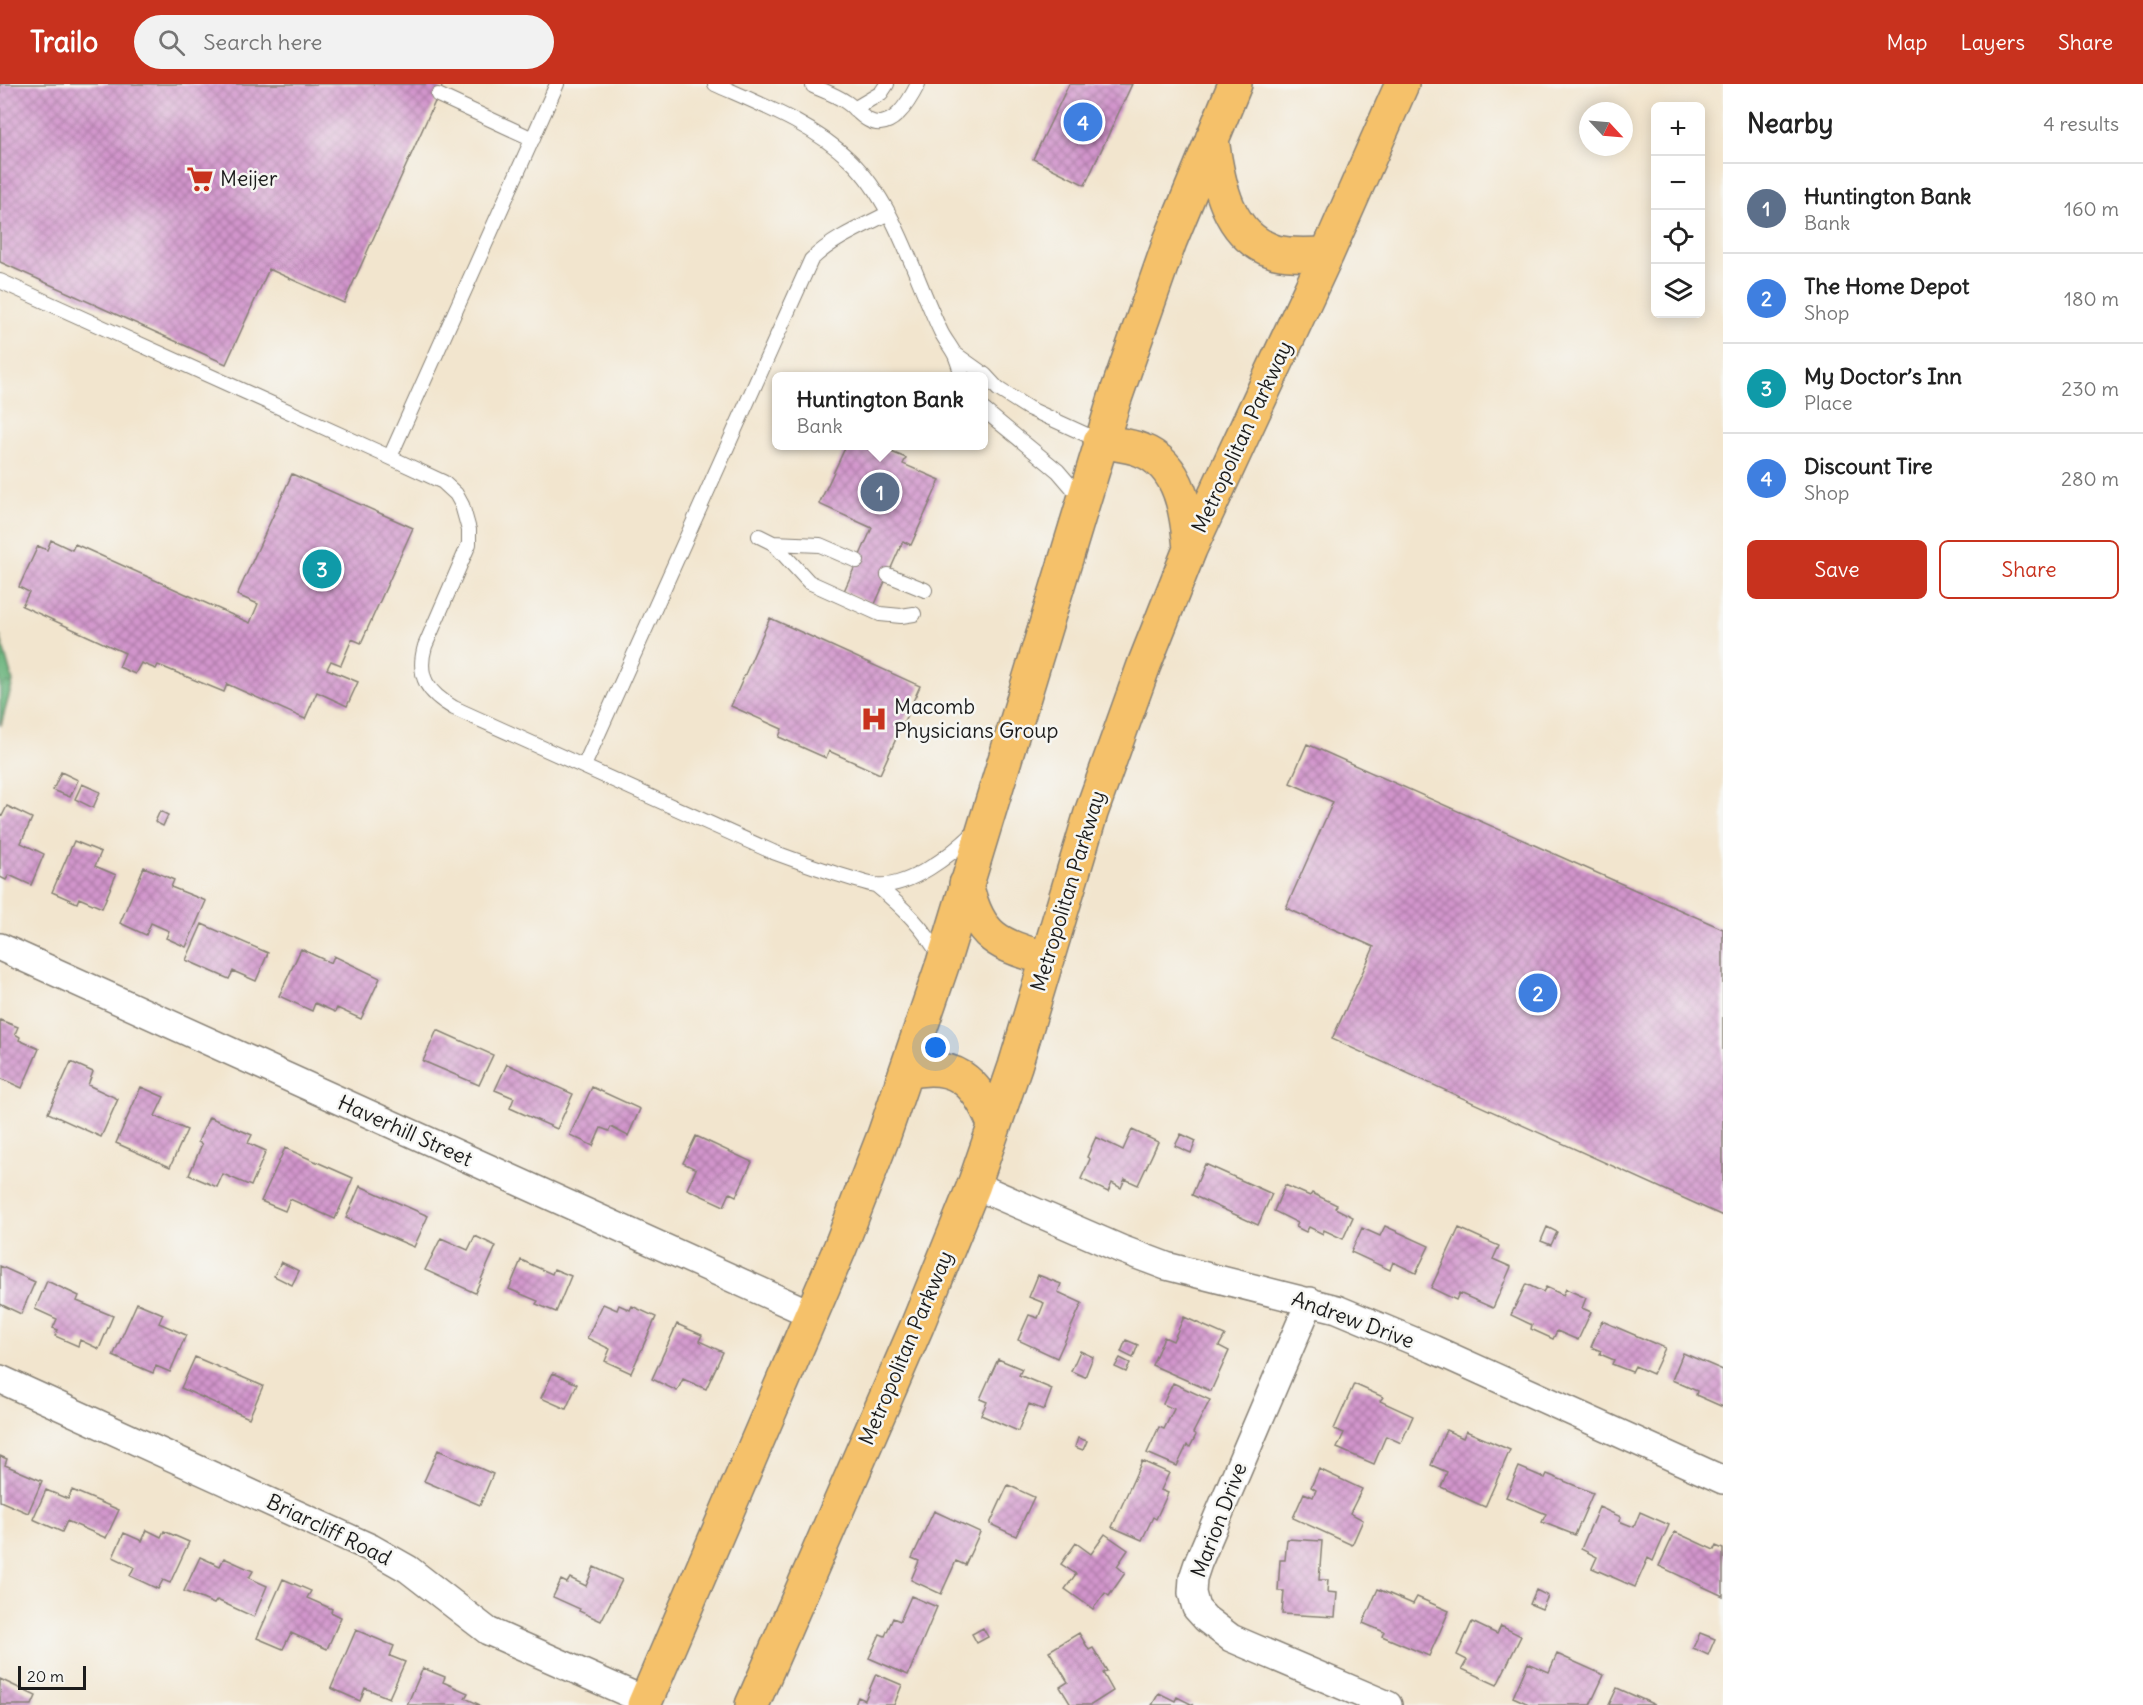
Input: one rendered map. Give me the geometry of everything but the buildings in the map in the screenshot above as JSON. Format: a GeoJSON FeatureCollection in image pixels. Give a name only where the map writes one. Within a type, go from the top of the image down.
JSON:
{"type":"FeatureCollection","features":[{"type":"Feature","properties":{"kind":"main road"},"geometry":{"type":"LineString","coordinates":[[645,1703],[840,1248],[906,1072],[944,963],[1100,441],[1155,283],[1212,137],[1236,84]]}},
{"type":"Feature","properties":{"kind":"main road","name":"Metropolitan Parkway"},"geometry":{"type":"LineString","coordinates":[[752,1705],[916,1326],[974,1185],[1015,1066],[1091,813],[1144,664],[1190,549],[1327,254],[1402,84]]}},
{"type":"Feature","properties":{"kind":"main road"},"geometry":{"type":"LineString","coordinates":[[1212,137],[1218,179],[1228,208],[1242,230],[1258,244],[1277,252],[1295,255],[1327,254]]}},
{"type":"Feature","properties":{"kind":"main road"},"geometry":{"type":"LineString","coordinates":[[1100,441],[1142,450],[1159,460],[1172,476],[1182,496],[1188,522],[1190,549]]}},
{"type":"Feature","properties":{"kind":"main road"},"geometry":{"type":"LineString","coordinates":[[966,884],[972,909],[993,938],[1007,946],[1048,959]]}},
{"type":"Feature","properties":{"kind":"main road"},"geometry":{"type":"LineString","coordinates":[[906,1072],[927,1067],[957,1074],[972,1084],[984,1099],[994,1124]]}},
{"type":"Feature","properties":{"kind":"street","name":"Haverhill Street"},"geometry":{"type":"LineString","coordinates":[[0,947],[811,1314]]}},
{"type":"Feature","properties":{"kind":"street","name":"Andrew Drive"},"geometry":{"type":"LineString","coordinates":[[974,1185],[1121,1249],[1166,1266],[1337,1309],[1433,1349],[1723,1480]]}},
{"type":"Feature","properties":{"kind":"street","name":"Marion Drive"},"geometry":{"type":"LineString","coordinates":[[1310,1301],[1198,1563],[1193,1578],[1192,1593],[1196,1608],[1206,1619],[1232,1638],[1388,1705]]}},
{"type":"Feature","properties":{"kind":"street","name":"Briarcliff Road"},"geometry":{"type":"LineString","coordinates":[[0,1379],[371,1548],[408,1569],[488,1631],[645,1703]]}},
{"type":"Feature","properties":{"kind":"lane"},"geometry":{"type":"LineString","coordinates":[[390,457],[557,84]]}},
{"type":"Feature","properties":{"kind":"lane"},"geometry":{"type":"LineString","coordinates":[[716,84],[786,116],[840,151],[862,173],[888,214],[909,255],[941,333],[954,353],[961,372]]}},
{"type":"Feature","properties":{"kind":"lane"},"geometry":{"type":"LineString","coordinates":[[854,109],[882,93],[887,84]]}},
{"type":"Feature","properties":{"kind":"lane"},"geometry":{"type":"LineString","coordinates":[[813,86],[837,97],[870,121],[879,124],[898,114],[918,84]]}},
{"type":"Feature","properties":{"kind":"lane"},"geometry":{"type":"LineString","coordinates":[[438,95],[533,138]]}},
{"type":"Feature","properties":{"kind":"lane"},"geometry":{"type":"LineString","coordinates":[[584,766],[811,260],[840,238],[888,214]]}},
{"type":"Feature","properties":{"kind":"lane"},"geometry":{"type":"LineString","coordinates":[[0,281],[443,482],[462,505],[469,530],[469,544],[421,659],[421,670],[435,695],[454,708],[773,852],[877,886],[903,908],[927,935],[944,963]]}},
{"type":"Feature","properties":{"kind":"lane"},"geometry":{"type":"LineString","coordinates":[[954,353],[981,372]]}},
{"type":"Feature","properties":{"kind":"lane"},"geometry":{"type":"LineString","coordinates":[[988,378],[998,388],[1028,408],[1100,441]]}},
{"type":"Feature","properties":{"kind":"lane"},"geometry":{"type":"LineString","coordinates":[[988,413],[1058,471],[1082,500]]}},
{"type":"Feature","properties":{"kind":"lane"},"geometry":{"type":"LineString","coordinates":[[759,536],[773,543],[809,582],[880,614],[901,616],[914,614]]}},
{"type":"Feature","properties":{"kind":"lane"},"geometry":{"type":"LineString","coordinates":[[773,543],[820,545],[857,561]]}},
{"type":"Feature","properties":{"kind":"lane"},"geometry":{"type":"LineString","coordinates":[[888,575],[926,590]]}},
{"type":"Feature","properties":{"kind":"lane"},"geometry":{"type":"LineString","coordinates":[[877,886],[895,882],[930,868],[956,851],[986,820]]}},
{"type":"Feature","properties":{"kind":"green space"},"geometry":{"type":"Polygon","coordinates":[[[0,635],[13,682],[1,725],[0,725],[0,635]]]}},
{"type":"Feature","properties":{"kind":"place","name":"Discount Tire"},"geometry":{"type":"Point","coordinates":[1083,122]}},
{"type":"Feature","properties":{"kind":"place","name":"Meijer"},"geometry":{"type":"Point","coordinates":[200,179]}},
{"type":"Feature","properties":{"kind":"place","name":"Huntington Bank"},"geometry":{"type":"Point","coordinates":[880,492]}},
{"type":"Feature","properties":{"kind":"place","name":"My Doctor’s Inn"},"geometry":{"type":"Point","coordinates":[322,569]}},
{"type":"Feature","properties":{"kind":"place","name":"Macomb Physicians Group"},"geometry":{"type":"Point","coordinates":[874,719]}},
{"type":"Feature","properties":{"kind":"place","name":"The Home Depot"},"geometry":{"type":"Point","coordinates":[1538,993]}}]}
